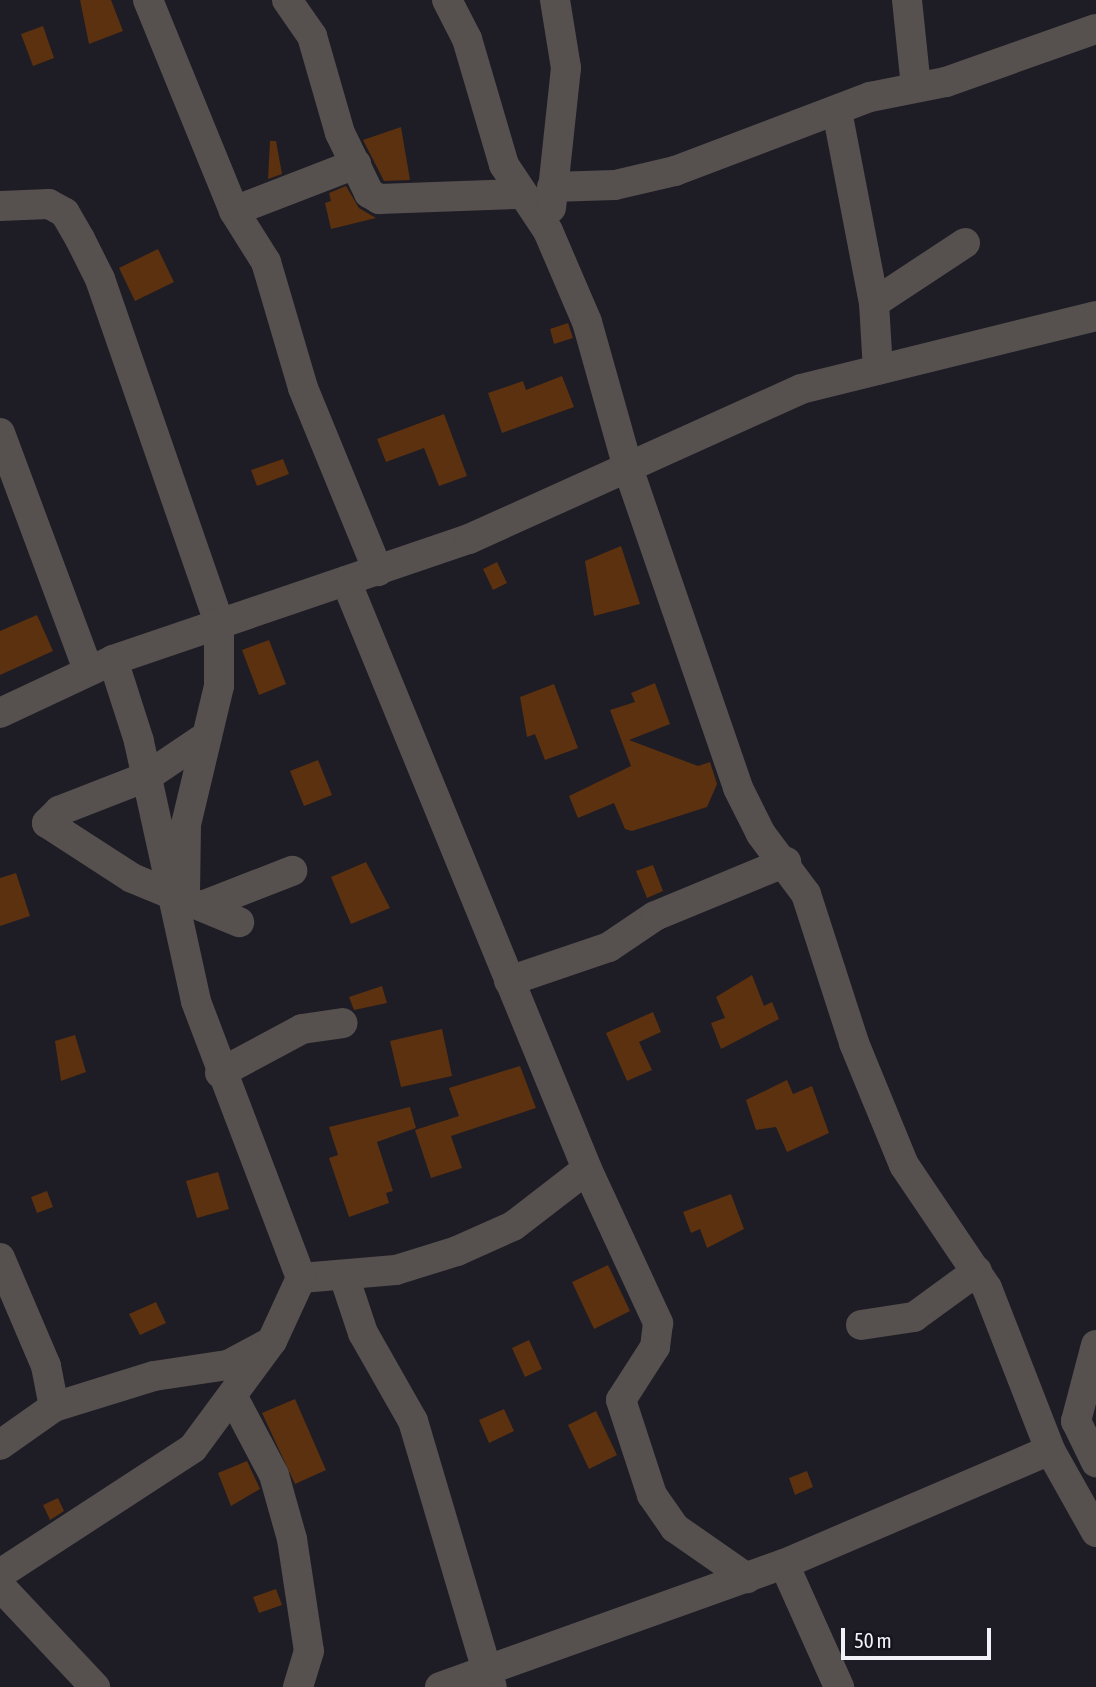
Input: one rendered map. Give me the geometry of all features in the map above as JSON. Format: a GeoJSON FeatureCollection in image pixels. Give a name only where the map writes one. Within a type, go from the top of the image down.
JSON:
{"type":"FeatureCollection","features":[{"type":"Feature","properties":{"kind":"street"},"geometry":{"type":"LineString","coordinates":[[148,0],[234,211],[266,262],[303,388],[378,571]]}},
{"type":"Feature","properties":{"kind":"street"},"geometry":{"type":"LineString","coordinates":[[287,0],[312,36],[356,164],[369,193],[379,199],[518,194]]}},
{"type":"Feature","properties":{"kind":"street"},"geometry":{"type":"LineString","coordinates":[[447,0],[467,39],[518,194],[548,231],[603,368],[628,467],[738,788],[761,834],[786,862],[806,894],[854,1043],[904,1165],[977,1270],[1050,1450],[1096,1532]]}},
{"type":"Feature","properties":{"kind":"street"},"geometry":{"type":"LineString","coordinates":[[548,231],[566,68],[555,0]]}},
{"type":"Feature","properties":{"kind":"street"},"geometry":{"type":"LineString","coordinates":[[907,0],[916,87]]}},
{"type":"Feature","properties":{"kind":"street"},"geometry":{"type":"LineString","coordinates":[[552,187],[615,186],[675,170],[836,111],[1020,60],[1096,29]]}},
{"type":"Feature","properties":{"kind":"street"},"geometry":{"type":"LineString","coordinates":[[836,111],[874,303],[878,370]]}},
{"type":"Feature","properties":{"kind":"street"},"geometry":{"type":"LineString","coordinates":[[234,211],[356,164]]}},
{"type":"Feature","properties":{"kind":"street"},"geometry":{"type":"LineString","coordinates":[[0,206],[49,204],[65,213],[85,249],[219,623],[219,686],[184,844],[185,898]]}},
{"type":"Feature","properties":{"kind":"street"},"geometry":{"type":"LineString","coordinates":[[874,303],[965,243]]}},
{"type":"Feature","properties":{"kind":"street"},"geometry":{"type":"LineString","coordinates":[[0,713],[100,665],[469,540],[801,389],[1096,316]]}},
{"type":"Feature","properties":{"kind":"street"},"geometry":{"type":"LineString","coordinates":[[0,433],[146,777],[185,898],[220,1073],[301,1278],[272,1341],[215,1425],[170,1466],[0,1574]]}},
{"type":"Feature","properties":{"kind":"street"},"geometry":{"type":"LineString","coordinates":[[346,581],[587,1169],[658,1323],[655,1347],[621,1401],[652,1495],[675,1528],[747,1578]]}},
{"type":"Feature","properties":{"kind":"street"},"geometry":{"type":"LineString","coordinates":[[207,736],[146,777],[59,811],[47,823],[116,869],[239,922]]}},
{"type":"Feature","properties":{"kind":"street"},"geometry":{"type":"LineString","coordinates":[[509,981],[609,947],[655,916],[786,862]]}},
{"type":"Feature","properties":{"kind":"street"},"geometry":{"type":"LineString","coordinates":[[185,898],[292,871]]}},
{"type":"Feature","properties":{"kind":"street"},"geometry":{"type":"LineString","coordinates":[[220,1073],[302,1029],[343,1023]]}},
{"type":"Feature","properties":{"kind":"street"},"geometry":{"type":"LineString","coordinates":[[301,1278],[345,1279],[396,1270],[482,1241],[540,1208],[587,1169]]}},
{"type":"Feature","properties":{"kind":"street"},"geometry":{"type":"LineString","coordinates":[[0,1258],[46,1366],[54,1407]]}},
{"type":"Feature","properties":{"kind":"street"},"geometry":{"type":"LineString","coordinates":[[861,1325],[914,1317],[977,1270]]}},
{"type":"Feature","properties":{"kind":"street"},"geometry":{"type":"LineString","coordinates":[[345,1279],[363,1334],[413,1421],[489,1681]]}},
{"type":"Feature","properties":{"kind":"street"},"geometry":{"type":"LineString","coordinates":[[0,1446],[54,1407],[154,1376],[229,1364],[272,1341]]}},
{"type":"Feature","properties":{"kind":"street"},"geometry":{"type":"LineString","coordinates":[[1096,1345],[1076,1421],[1096,1462]]}},
{"type":"Feature","properties":{"kind":"street"},"geometry":{"type":"LineString","coordinates":[[234,1399],[274,1475],[292,1539],[309,1651],[298,1687]]}},
{"type":"Feature","properties":{"kind":"street"},"geometry":{"type":"LineString","coordinates":[[440,1687],[489,1681],[784,1564],[1050,1450]]}},
{"type":"Feature","properties":{"kind":"street"},"geometry":{"type":"LineString","coordinates":[[784,1564],[839,1687]]}},
{"type":"Feature","properties":{"kind":"street"},"geometry":{"type":"LineString","coordinates":[[0,1587],[95,1687]]}},
{"type":"Feature","properties":{"kind":"building"},"geometry":{"type":"Polygon","coordinates":[[[80,0],[111,0],[123,31],[89,44],[80,0]]]}},
{"type":"Feature","properties":{"kind":"building"},"geometry":{"type":"Polygon","coordinates":[[[43,26],[54,58],[33,66],[21,34],[43,26]]]}},
{"type":"Feature","properties":{"kind":"building"},"geometry":{"type":"Polygon","coordinates":[[[401,127],[410,180],[384,181],[363,140],[401,127]]]}},
{"type":"Feature","properties":{"kind":"building"},"geometry":{"type":"Polygon","coordinates":[[[270,141],[276,141],[282,174],[268,179],[270,141]]]}},
{"type":"Feature","properties":{"kind":"building"},"geometry":{"type":"Polygon","coordinates":[[[346,186],[359,208],[376,218],[331,229],[325,203],[331,201],[329,193],[346,186]]]}},
{"type":"Feature","properties":{"kind":"building"},"geometry":{"type":"Polygon","coordinates":[[[158,249],[174,282],[135,301],[119,268],[158,249]]]}},
{"type":"Feature","properties":{"kind":"building"},"geometry":{"type":"Polygon","coordinates":[[[568,323],[573,338],[554,344],[550,329],[568,323]]]}},
{"type":"Feature","properties":{"kind":"building"},"geometry":{"type":"Polygon","coordinates":[[[562,376],[574,407],[502,433],[488,393],[523,381],[526,390],[562,376]]]}},
{"type":"Feature","properties":{"kind":"building"},"geometry":{"type":"Polygon","coordinates":[[[444,414],[467,476],[439,486],[424,448],[386,462],[377,439],[444,414]]]}},
{"type":"Feature","properties":{"kind":"building"},"geometry":{"type":"Polygon","coordinates":[[[283,459],[289,474],[257,486],[251,470],[283,459]]]}},
{"type":"Feature","properties":{"kind":"building"},"geometry":{"type":"Polygon","coordinates":[[[621,546],[640,604],[594,616],[585,561],[621,546]]]}},
{"type":"Feature","properties":{"kind":"building"},"geometry":{"type":"Polygon","coordinates":[[[497,562],[507,583],[493,590],[483,569],[497,562]]]}},
{"type":"Feature","properties":{"kind":"building"},"geometry":{"type":"Polygon","coordinates":[[[37,615],[53,651],[0,675],[0,631],[37,615]]]}},
{"type":"Feature","properties":{"kind":"building"},"geometry":{"type":"Polygon","coordinates":[[[269,640],[286,684],[259,695],[242,650],[269,640]]]}},
{"type":"Feature","properties":{"kind":"building"},"geometry":{"type":"Polygon","coordinates":[[[655,683],[670,724],[629,740],[698,766],[710,762],[717,784],[707,807],[632,831],[625,829],[614,803],[578,818],[569,796],[631,766],[610,710],[635,702],[631,693],[655,683]]]}},
{"type":"Feature","properties":{"kind":"building"},"geometry":{"type":"Polygon","coordinates":[[[554,684],[578,748],[545,760],[535,734],[527,737],[520,697],[554,684]]]}},
{"type":"Feature","properties":{"kind":"building"},"geometry":{"type":"Polygon","coordinates":[[[318,760],[332,795],[304,806],[290,771],[318,760]]]}},
{"type":"Feature","properties":{"kind":"building"},"geometry":{"type":"Polygon","coordinates":[[[366,862],[390,908],[351,924],[331,877],[366,862]]]}},
{"type":"Feature","properties":{"kind":"building"},"geometry":{"type":"Polygon","coordinates":[[[653,865],[663,891],[647,898],[636,871],[653,865]]]}},
{"type":"Feature","properties":{"kind":"building"},"geometry":{"type":"Polygon","coordinates":[[[16,873],[30,916],[0,926],[0,878],[16,873]]]}},
{"type":"Feature","properties":{"kind":"building"},"geometry":{"type":"Polygon","coordinates":[[[752,975],[764,1006],[772,1002],[779,1019],[721,1049],[711,1023],[725,1018],[716,997],[752,975]]]}},
{"type":"Feature","properties":{"kind":"building"},"geometry":{"type":"Polygon","coordinates":[[[382,986],[387,1003],[354,1010],[349,997],[382,986]]]}},
{"type":"Feature","properties":{"kind":"building"},"geometry":{"type":"Polygon","coordinates":[[[653,1012],[661,1032],[639,1042],[652,1070],[627,1081],[606,1033],[653,1012]]]}},
{"type":"Feature","properties":{"kind":"building"},"geometry":{"type":"Polygon","coordinates":[[[442,1029],[452,1076],[401,1087],[390,1041],[442,1029]]]}},
{"type":"Feature","properties":{"kind":"building"},"geometry":{"type":"Polygon","coordinates":[[[75,1035],[86,1072],[61,1081],[55,1041],[75,1035]]]}},
{"type":"Feature","properties":{"kind":"building"},"geometry":{"type":"Polygon","coordinates":[[[520,1066],[536,1108],[451,1136],[462,1168],[431,1178],[415,1130],[459,1116],[449,1088],[520,1066]]]}},
{"type":"Feature","properties":{"kind":"building"},"geometry":{"type":"Polygon","coordinates":[[[787,1080],[793,1094],[812,1086],[829,1133],[787,1152],[776,1127],[756,1130],[746,1100],[787,1080]]]}},
{"type":"Feature","properties":{"kind":"building"},"geometry":{"type":"Polygon","coordinates":[[[410,1107],[416,1128],[377,1142],[393,1191],[386,1193],[389,1203],[349,1217],[329,1158],[338,1155],[329,1127],[410,1107]]]}},
{"type":"Feature","properties":{"kind":"building"},"geometry":{"type":"Polygon","coordinates":[[[218,1172],[229,1209],[197,1218],[186,1181],[218,1172]]]}},
{"type":"Feature","properties":{"kind":"building"},"geometry":{"type":"Polygon","coordinates":[[[47,1191],[53,1207],[37,1213],[31,1197],[47,1191]]]}},
{"type":"Feature","properties":{"kind":"building"},"geometry":{"type":"Polygon","coordinates":[[[731,1194],[744,1229],[707,1248],[700,1229],[691,1233],[683,1212],[731,1194]]]}},
{"type":"Feature","properties":{"kind":"building"},"geometry":{"type":"Polygon","coordinates":[[[608,1265],[630,1311],[594,1329],[572,1282],[608,1265]]]}},
{"type":"Feature","properties":{"kind":"building"},"geometry":{"type":"Polygon","coordinates":[[[156,1302],[166,1323],[140,1335],[129,1314],[156,1302]]]}},
{"type":"Feature","properties":{"kind":"building"},"geometry":{"type":"Polygon","coordinates":[[[529,1340],[542,1369],[525,1377],[512,1348],[529,1340]]]}},
{"type":"Feature","properties":{"kind":"building"},"geometry":{"type":"Polygon","coordinates":[[[295,1399],[326,1470],[295,1484],[262,1413],[295,1399]]]}},
{"type":"Feature","properties":{"kind":"building"},"geometry":{"type":"Polygon","coordinates":[[[504,1409],[514,1431],[489,1443],[479,1420],[504,1409]]]}},
{"type":"Feature","properties":{"kind":"building"},"geometry":{"type":"Polygon","coordinates":[[[596,1411],[617,1455],[589,1469],[568,1425],[596,1411]]]}},
{"type":"Feature","properties":{"kind":"building"},"geometry":{"type":"Polygon","coordinates":[[[247,1461],[260,1489],[231,1506],[218,1473],[247,1461]]]}},
{"type":"Feature","properties":{"kind":"building"},"geometry":{"type":"Polygon","coordinates":[[[807,1471],[813,1487],[795,1495],[789,1478],[807,1471]]]}},
{"type":"Feature","properties":{"kind":"building"},"geometry":{"type":"Polygon","coordinates":[[[58,1498],[64,1511],[50,1520],[43,1505],[58,1498]]]}},
{"type":"Feature","properties":{"kind":"building"},"geometry":{"type":"Polygon","coordinates":[[[276,1589],[282,1605],[259,1613],[253,1597],[276,1589]]]}}]}
